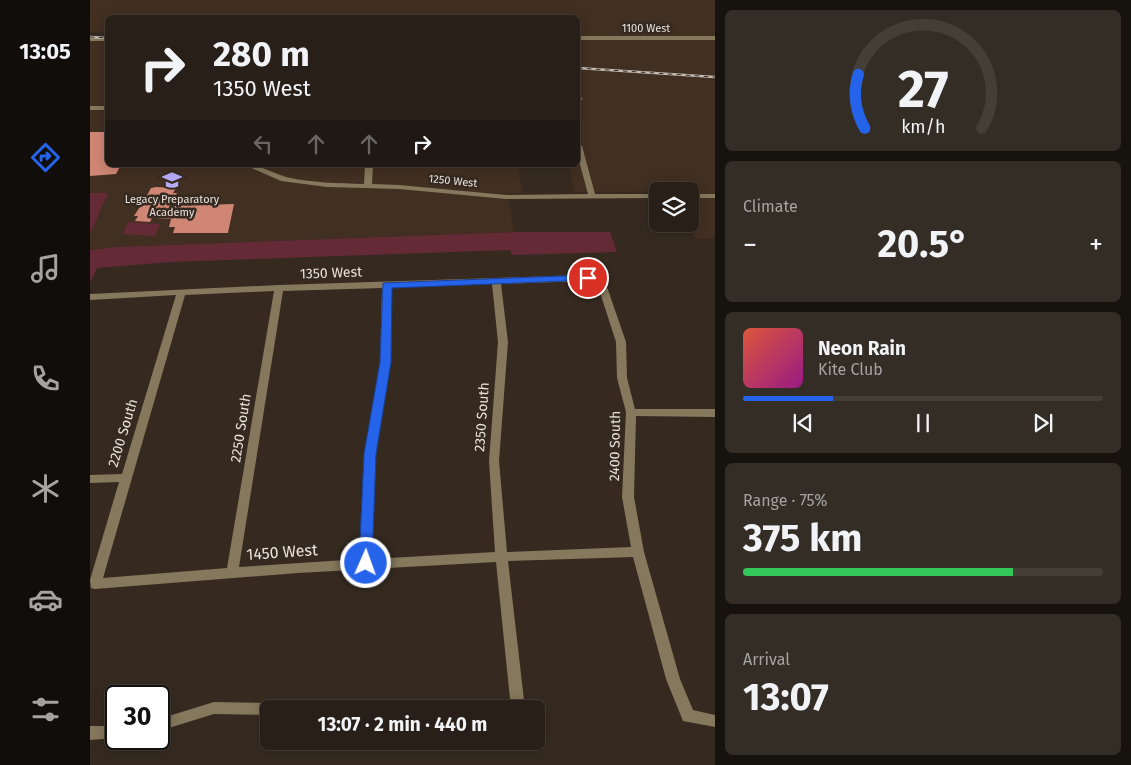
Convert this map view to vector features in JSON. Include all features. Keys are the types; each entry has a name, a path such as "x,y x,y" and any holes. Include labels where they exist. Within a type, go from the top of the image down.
{"street":[{"name":"1100 West","path":"580,38 715,38"},
{"path":"90,39 105,39"},
{"path":"90,108 105,108"},
{"path":"580,153 592,196"},
{"name":"1250 West","path":"254,167 270,175 303,183 506,197 649,196"},
{"path":"368,186 369,167"},
{"path":"699,196 715,196"},
{"name":"1350 West","path":"90,297 279,288 588,278 602,284"},
{"name":"2350 South","path":"496,281 503,342 494,461 501,555 517,700"},
{"name":"2400 South","path":"602,284 621,342 622,378 631,412 628,497 638,552"},
{"path":"366,563 370,454 385,362 387,285"},
{"name":"2250 South","path":"232,572 279,288"},
{"name":"2200 South","path":"95,584 181,292"},
{"path":"631,412 715,413"},
{"path":"90,479 125,478"},
{"path":"501,555 638,552 673,679 688,716 715,721"},
{"name":"1450 West","path":"95,584 232,572 501,555"},
{"path":"170,722 214,708 260,709"},
{"path":"90,733 105,732"}],"shaded area":[{"path":"90,0 715,0 715,238 696,239 692,232 699,232 699,182 649,182 649,191 575,192 569,167 580,167 580,15 105,15 105,33 90,32"},
{"path":"90,40 105,41 105,167 517,167 523,193 508,194 514,232 116,247 90,250"},
{"path":"90,193 108,193 90,234"},
{"path":"128,222 160,224 155,236 123,234"},
{"path":"514,232 610,232 617,252 512,255 510,250 170,262 97,268 90,283 90,250 116,247"}],"building":[{"path":"90,132 105,132 105,167 120,167 116,174 90,176"},
{"path":"151,188 176,188 173,193 177,193 170,206 234,204 228,233 173,233 175,227 169,227 171,219 152,218 150,222 135,221 138,216 134,216"}],"railway":[{"path":"90,37 105,38"},
{"path":"580,68 715,77"}],"place":[{"name":"Legacy Preparatory Academy","path":"172,180"}],"route":[{"path":"366,563 370,454 385,362 387,285 588,278"}]}
